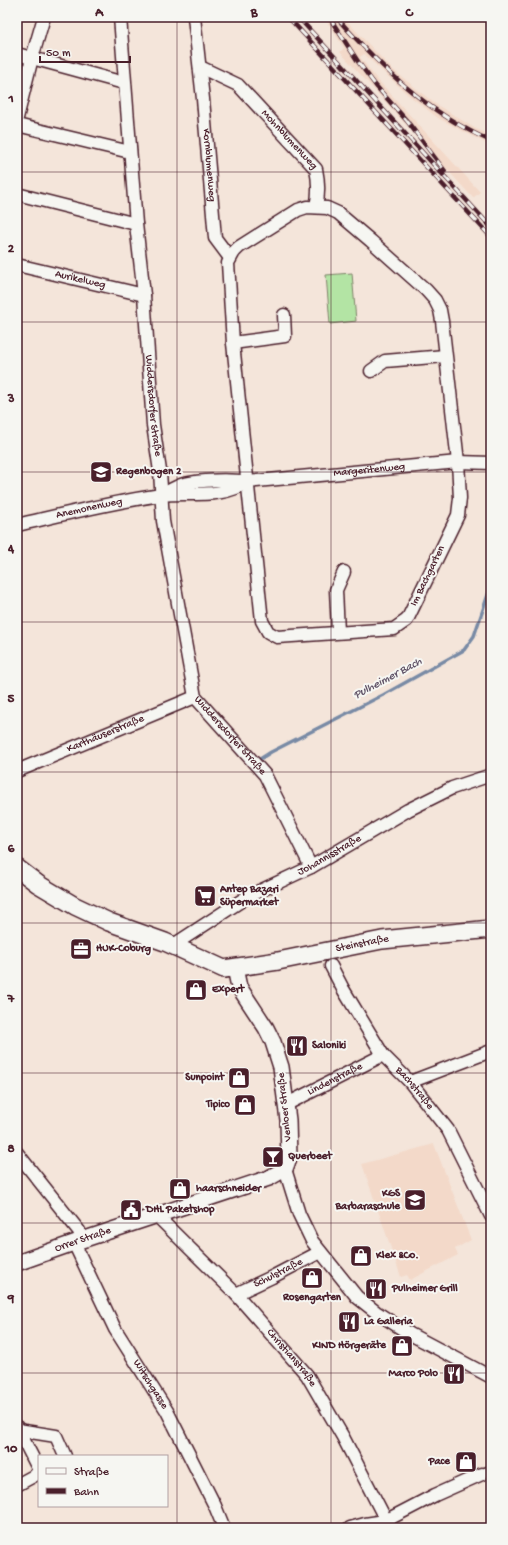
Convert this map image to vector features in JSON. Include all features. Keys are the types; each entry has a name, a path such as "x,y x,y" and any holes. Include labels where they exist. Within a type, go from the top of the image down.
{"main road":[{"path":"17,868 38,884 75,906 109,922 142,933 224,969 235,968"},
{"name":"Steinstraße","path":"235,968 382,940 491,929"}],"street":[{"path":"17,118 22,73 32,58 44,17"},
{"path":"194,17 200,67"},
{"name":"Widdersdorfer Straße","path":"122,19 124,83 136,224 144,295 153,425 160,471 163,521 194,696 265,775 311,867"},
{"path":"17,54 124,83"},
{"name":"Mohnblumenweg","path":"200,67 238,85 316,169 319,181 319,194 316,207"},
{"name":"Kornblumenweg","path":"200,67 215,238 230,258"},
{"path":"17,125 130,152"},
{"path":"17,194 136,224"},
{"path":"247,482 233,343 228,269 230,258 239,247 298,210 307,207 327,208 338,213 426,290 440,310 458,462"},
{"name":"Aurikelweg","path":"17,265 144,295"},
{"path":"233,343 285,336 284,315"},
{"path":"371,372 386,361 445,356"},
{"name":"Margeritenweg","path":"162,495 185,483 231,479 247,482 458,462 491,463"},
{"name":"Im Bachgarten","path":"247,482 262,621 268,632 277,637 394,629 407,620 458,515 460,498 458,462"},
{"name":"Anemonenweg","path":"17,525 93,508 162,495"},
{"path":"338,632 336,590 344,572"},
{"name":"Karthäuserstraße","path":"17,771 194,696"},
{"name":"Johannisstraße","path":"172,946 247,897 311,867 414,806 452,788 491,775"},
{"name":"Bachstraße","path":"331,966 383,1055 410,1082 448,1130 491,1216"},
{"name":"Venloer Straße","path":"235,968 239,987 266,1028 273,1042 281,1067 287,1104 290,1158 285,1169"},
{"path":"410,1082 491,1051"},
{"name":"Lindenstraße","path":"287,1104 383,1055"},
{"name":"Witschgasse","path":"17,1153 79,1231 78,1241 115,1329 167,1411 215,1506 224,1528"},
{"path":"285,1169 299,1214 312,1241 357,1297 376,1312 410,1334 491,1377"},
{"name":"Orrer Straße","path":"17,1263 78,1241 269,1178 285,1169"},
{"name":"Christianstraße","path":"156,1215 236,1294 307,1375 343,1437 388,1524"},
{"name":"Schulstraße","path":"236,1294 320,1252"},
{"path":"18,1428 56,1436 65,1455"},
{"path":"18,1428 38,1468"},
{"path":"350,1528 365,1524 388,1524 435,1495 487,1472"},
{"path":"17,1485 38,1474"}],"shaded area":[{"path":"324,17 343,17 391,68 434,103 476,129 491,135 491,146 438,118 407,94 364,54 360,57 376,78 480,192 473,198 340,52 344,48"},
{"name":"KGS Barbaraschule","path":"434,1144 471,1240 455,1249 458,1255 410,1280 407,1275 401,1277 362,1164"}],"green space":[{"path":"352,273 356,321 330,324 326,275"}],"waterway":[{"name":"Pulheimer Bach","path":"260,759 383,695 464,650 474,636 491,586"}],"railway":[{"path":"288,17 491,237"},
{"path":"298,17 491,227"},
{"path":"329,17 376,86 407,121 445,171"},
{"path":"336,17 371,54 407,88 446,117 491,141"}],"place":[{"name":"Regenbogen 2","path":"101,472"},
{"name":"Antep Bazari Süpermarket","path":"205,896"},
{"name":"HUK-Coburg","path":"81,949"},
{"name":"Expert","path":"196,990"},
{"name":"Saloniki","path":"297,1046"},
{"name":"Sunpoint","path":"239,1078"},
{"name":"Tipico","path":"245,1105"},
{"name":"Querbeet","path":"273,1157"},
{"name":"haarschneider","path":"180,1189"},
{"name":"KGS Barbaraschule","path":"415,1200"},
{"name":"DHL Paketshop","path":"131,1210"},
{"name":"Klex &Co.","path":"361,1256"},
{"name":"Rosengarten","path":"312,1278"},
{"name":"Pulheimer Grill","path":"376,1289"},
{"name":"La Galleria","path":"349,1322"},
{"name":"KIND Hörgeräte","path":"402,1346"},
{"name":"Marco Polo","path":"454,1374"},
{"name":"Pace","path":"466,1462"}]}
